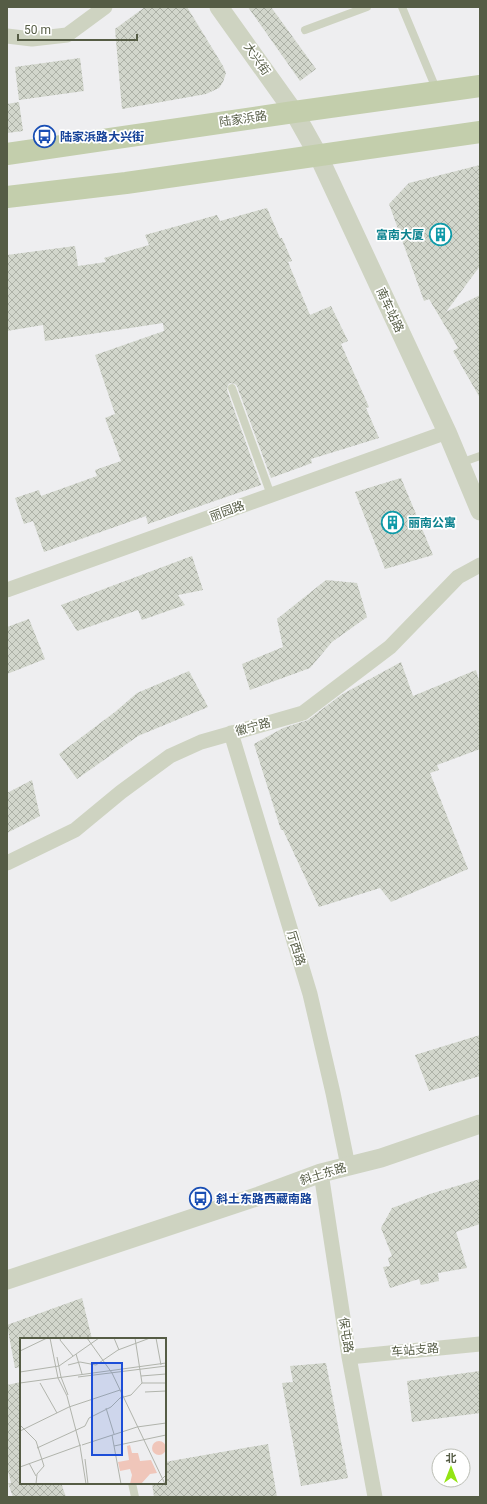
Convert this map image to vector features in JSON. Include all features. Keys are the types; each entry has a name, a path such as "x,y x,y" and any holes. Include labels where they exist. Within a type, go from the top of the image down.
{"main road":[{"name":"陆家浜路","path":"7,154 480,86"},
{"path":"7,197 126,183 480,132"}],"street":[{"path":"7,36 32,39 67,35 105,7"},
{"name":"大兴街","path":"220,7 294,112"},
{"name":"南车站路","path":"294,112 318,155 447,432 480,511"},
{"name":"丽园路","path":"7,590 447,432"},
{"name":"徽宁路","path":"7,863 75,830 121,792 170,756 201,742 302,713 390,647 458,576 480,565"},
{"name":"厅西路","path":"231,733 310,994 334,1093 348,1166"},
{"name":"斜土东路","path":"7,1280 321,1173 381,1158 480,1124"},
{"name":"保屯路","path":"321,1173 349,1357 375,1497"},
{"name":"车站支路","path":"349,1357 480,1344"}],"lane":[{"path":"305,30 367,7"},
{"path":"402,7 438,92"},
{"path":"232,388 271,495"},
{"path":"460,463 480,456"},
{"path":"132,1484 136,1497"}],"building":[{"path":"145,7 187,7 226,73 219,88 206,94 122,109 115,29"},
{"path":"248,7 271,7 316,69 300,81"},
{"path":"80,58 84,91 19,100 15,67"},
{"path":"19,102 23,131 7,133 7,104"},
{"name":"富南大厦","path":"480,165 480,266 446,312 480,295 480,398 453,351 458,348 429,299 424,301 389,204 409,183"},
{"path":"267,208 292,261 288,262 310,315 331,306 348,341 341,344 369,407 366,408 379,438 311,459 312,463 271,478 237,386 230,383 227,390 261,485 148,524 146,516 44,552 33,521 24,524 15,498 39,490 41,496 97,476 95,470 121,461 105,418 115,414 95,355 164,331 163,323 45,341 43,325 7,331 7,255 75,246 78,266 106,262 104,258 149,245 145,235 217,215 220,221"},
{"name":"丽南公寓","path":"401,478 433,555 385,569 355,492"},
{"path":"192,556 203,590 178,595 185,605 142,620 138,610 77,631 61,605"},
{"path":"326,580 357,583 367,617 332,642 310,668 250,690 242,664 283,647 277,619"},
{"path":"29,619 45,659 7,674 7,627"},
{"path":"401,662 413,696 476,670 480,684 480,749 437,765 439,770 430,773 468,869 391,902 380,888 319,907 283,830 281,830 254,744 283,728 308,720 341,695"},
{"path":"189,671 208,707 138,736 77,779 59,754 115,712 137,693"},
{"path":"32,780 40,816 7,833 7,793"},
{"path":"480,1035 480,1076 429,1091 415,1055"},
{"path":"480,1179 480,1224 456,1232 467,1268 438,1273 439,1281 421,1285 419,1279 390,1288 383,1267 390,1266 388,1258 392,1256 381,1228 392,1208 430,1194"},
{"path":"82,1298 92,1338 20,1338 20,1367 15,1368 7,1325"},
{"path":"326,1363 348,1478 301,1486 282,1383 293,1382 290,1366"},
{"path":"480,1371 480,1413 412,1422 407,1381"},
{"path":"20,1382 20,1484 61,1484 66,1497 13,1497 8,1483 11,1483 7,1467 7,1385"},
{"path":"268,1444 277,1497 154,1497 152,1484 166,1484 166,1462"}],"place":[{"name":"陆家浜路大兴街","path":"44,137"},
{"name":"富南大厦","path":"440,235"},
{"name":"丽南公寓","path":"393,523"},
{"name":"斜土东路西藏南路","path":"201,1199"}]}
